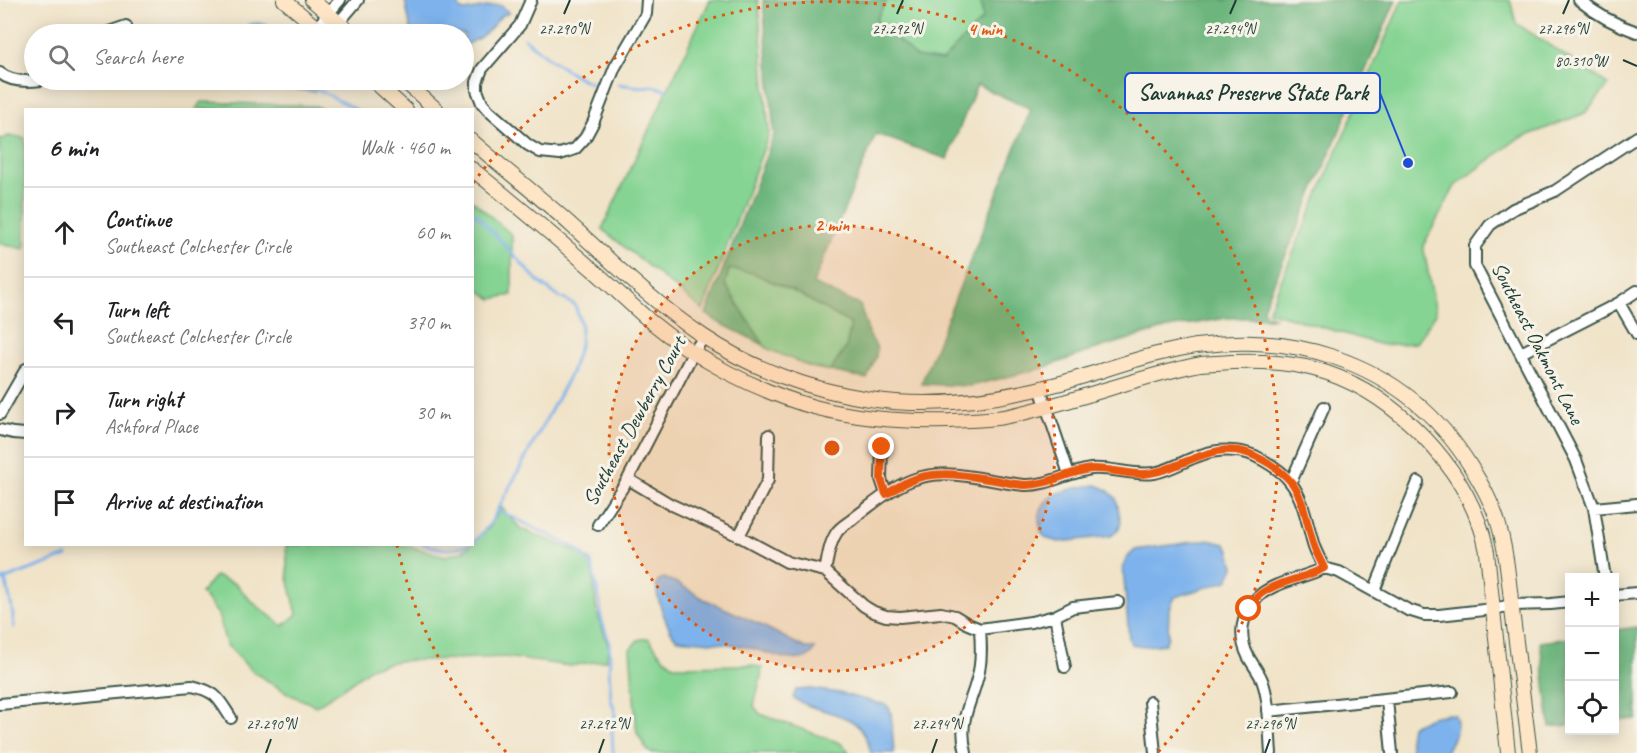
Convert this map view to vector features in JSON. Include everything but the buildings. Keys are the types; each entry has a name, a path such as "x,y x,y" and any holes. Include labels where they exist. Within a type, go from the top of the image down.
{"main road":[{"path":"284,0 313,24"},
{"path":"312,0 339,24"},
{"path":"384,90 404,108"},
{"path":"414,90 435,108"},
{"path":"474,143 617,268 704,337 758,366 790,380 821,389 868,399 899,402 970,402 1041,388 1160,353 1218,343 1256,342 1317,351 1347,361 1380,378 1426,412 1446,433 1461,451 1481,483 1496,516 1508,568 1530,753"},
{"path":"474,171 595,271 651,322 693,353 745,381 779,396 813,406 861,417 893,421 1002,417 1203,364 1252,361 1282,363 1314,369 1341,379 1392,408 1432,446 1463,490 1479,523 1487,552 1508,753"}],"street":[{"path":"333,19 340,0"},
{"path":"329,24 358,0"},
{"path":"531,0 520,25 482,69 477,82 477,90 482,103 488,110 528,145 540,152 560,154 575,149 585,138 615,67 646,14 647,0"},
{"path":"1579,0 1592,11 1637,33"},
{"path":"0,73 5,77 24,82"},
{"name":"Southeast Oakmont Lane","path":"1604,573 1594,508 1576,460 1475,266 1475,246 1490,225 1513,209 1555,191 1637,137"},
{"path":"1521,353 1619,303 1637,291"},
{"path":"1619,303 1637,334"},
{"name":"Southeast Dewberry Court","path":"598,525 628,479 693,353 704,337"},
{"path":"0,414 24,372"},
{"path":"1041,388 1069,474"},
{"path":"1291,482 1324,407"},
{"path":"0,430 24,434"},
{"path":"739,536 768,480 769,435"},
{"path":"882,447 881,479 886,494"},
{"path":"825,570 830,546 838,531 886,494 910,480 926,476 956,474 1026,485 1092,469 1138,474 1155,473 1203,454 1221,451 1236,451 1253,455 1272,466 1291,482 1302,505 1314,546 1324,568"},
{"path":"628,479 670,504 739,536 787,562 825,570 864,606 886,616 941,613 955,616 980,629 1031,622 1054,616 1073,607 1118,602"},
{"path":"1374,591 1418,482"},
{"path":"1594,508 1637,504"},
{"path":"1271,753 1268,711 1262,680 1245,650 1241,628 1249,609 1258,597 1274,587 1324,568 1339,572 1408,610 1424,615 1493,609 1512,605 1565,602"},
{"path":"1619,595 1637,593"},
{"path":"1054,616 1065,668"},
{"path":"966,753 962,728 982,658 980,629"},
{"path":"0,704 192,686 207,690 218,698 231,718"},
{"path":"1268,711 1452,692"},
{"path":"1387,699 1392,753"},
{"path":"1150,702 1155,753"}],"green space":[{"path":"710,0 758,0 769,134 703,310 602,229"},
{"path":"763,0 887,0 876,20 916,57 942,61 983,19 981,0 1396,0 1263,308 1265,314 1276,318 1227,318 1168,328 1102,347 1043,368 971,386 921,384 1031,109 977,85 947,159 876,134 813,284 860,305 869,334 877,348 876,357 867,379 830,371 846,348 851,324 797,293 753,273 729,269 725,284 764,345 706,314 774,135"},
{"path":"887,0 981,0 983,19 942,61 916,57 876,20"},
{"path":"1402,0 1510,0 1516,23 1609,85 1585,113 1516,140 1455,186 1423,246 1436,313 1416,343 1382,345 1268,311"},
{"path":"202,102 321,108 197,108"},
{"path":"8,136 24,138 24,249 0,244 0,138"},
{"path":"474,202 512,235 512,295 492,299 474,287"},
{"path":"729,269 753,273 797,293 851,324 846,348 830,371 810,367 766,348 725,284"},
{"path":"501,507 521,529 581,553 591,561 597,612 609,648 606,660 570,666 505,657 398,661 372,667 316,706 291,695 253,672 226,644 218,614 201,593 215,576 236,584 251,601 283,626 297,614 288,578 286,546 408,546 445,556 474,546 474,542 490,527"},
{"path":"1637,627 1637,719 1619,721 1619,629"},
{"path":"648,638 662,656 675,666 751,665 762,668 754,706 760,714 840,743 849,753 651,753 637,733 630,649 638,640"},
{"path":"1565,639 1565,725 1550,727 1540,642"}],"water":[{"path":"405,0 459,0 461,10 497,5 502,6 509,13 501,16 488,31 474,41 474,24 410,24"},
{"path":"1096,485 1106,489 1116,498 1121,523 1118,530 1111,536 1059,542 1048,539 1042,534 1039,519 1041,509 1052,496 1069,489"},
{"path":"1207,540 1225,544 1230,551 1234,567 1227,581 1175,597 1169,611 1168,637 1165,644 1145,646 1131,644 1123,566 1126,559 1135,550"},
{"path":"664,578 805,648 815,649 808,657 795,659 732,644 677,639 666,622 658,596 657,583"},
{"path":"811,689 839,693 886,705 891,713 894,753 871,753 868,741 852,721 806,705 793,698 796,690"},
{"path":"1455,715 1457,724 1445,753 1411,753 1409,738 1411,726 1431,717"}],"waterway":[{"path":"524,38 561,66 602,88"},
{"path":"618,84 652,86 667,90"},
{"path":"319,90 353,108"},
{"path":"474,212 538,281 556,295 575,305 581,324 580,344 571,373 490,524 474,541"},
{"path":"498,510 577,549 592,565 601,618 609,641 611,700 615,715 612,731 613,753"},
{"path":"430,546 446,549 462,546"},
{"path":"0,581 67,556"},
{"path":"5,579 14,627"}],"place":[{"name":"Savannas Preserve State Park","path":"1408,163"}],"route":[{"path":"882,447 881,479 886,494 910,480 935,475 956,474 1026,485 1092,469 1138,474 1155,473 1203,454 1221,451 1236,451 1253,455 1272,466 1291,482 1302,505 1314,546 1324,568 1274,587 1258,597 1249,609"}]}
